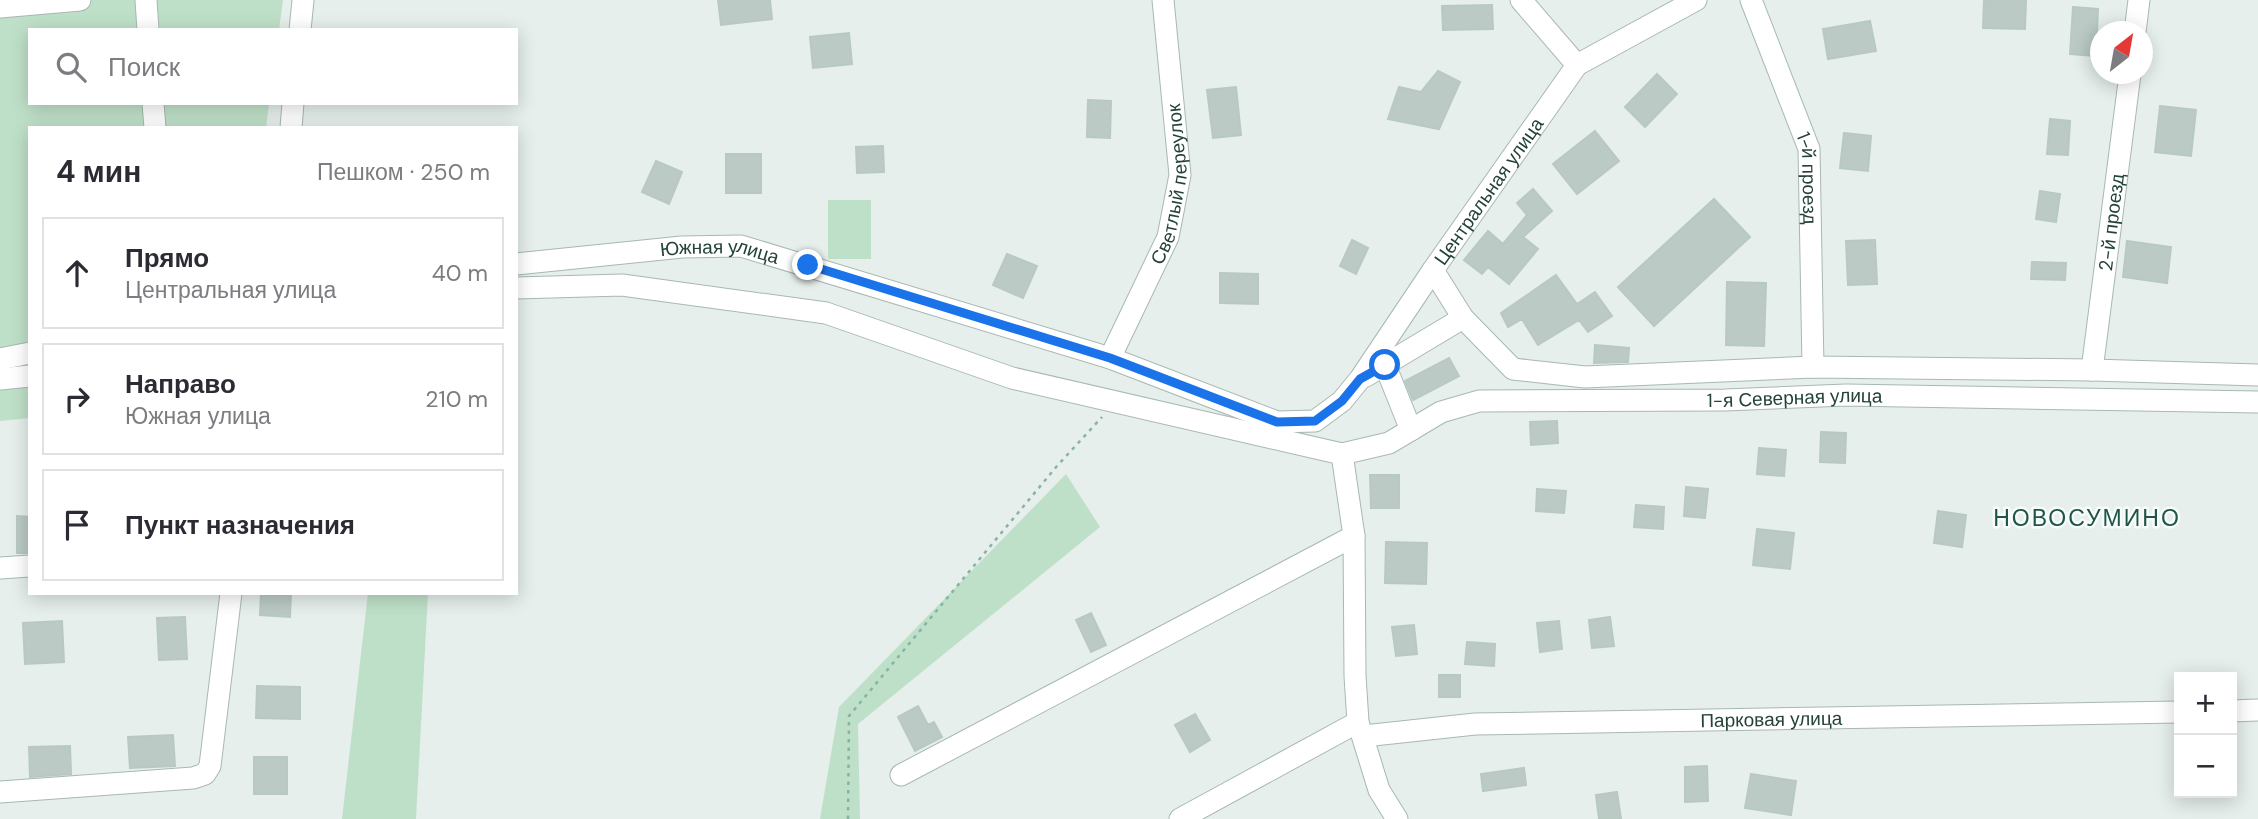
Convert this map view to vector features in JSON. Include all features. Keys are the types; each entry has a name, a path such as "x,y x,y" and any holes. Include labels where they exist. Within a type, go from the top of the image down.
{"street":[{"path":"0,7 80,0"},
{"path":"146,0 148,28"},
{"path":"300,28 303,0"},
{"name":"Светлый переулок","path":"1110,358 1168,237 1180,175 1163,0"},
{"path":"1521,0 1577,65"},
{"name":"Центральная улица","path":"1315,421 1342,401 1360,379 1577,65 1696,0"},
{"name":"1-й проезд","path":"1751,0 1809,149 1813,367"},
{"path":"2136,21 2139,0"},
{"name":"2-й проезд","path":"2092,370 2129,84"},
{"path":"153,105 155,126"},
{"path":"291,126 293,105"},
{"name":"Южная улица","path":"518,264 682,247 741,246 1110,358 1277,422 1315,421"},
{"path":"1433,270 1463,318 1513,369 1584,377 1813,367 2258,375"},
{"path":"518,288 622,285 826,313 1012,378 1342,454 1354,536 1355,676 1361,729 1379,790 1397,819"},
{"path":"1360,379 1463,318"},
{"path":"0,359 28,353"},
{"path":"1385,365 1411,430"},
{"path":"0,379 28,376"},
{"name":"1-я Северная улица","path":"1342,454 1389,443 1441,412 1479,401 1725,400 1846,395 2258,402"},
{"path":"901,775 1354,536"},
{"path":"0,568 28,566"},
{"path":"0,792 193,778 205,774 210,766 231,595"},
{"path":"2237,711 2258,710"},
{"name":"Парковая улица","path":"1361,729 1475,724 2174,712"},
{"path":"1180,819 1361,729"}],"path":[{"path":"848,819 849,716 1057,466 1116,402"}],"green space":[{"path":"0,0 283,0 279,28 28,28 28,105 269,105 266,126 28,126 28,366 0,369"},
{"path":"828,200 871,200 871,259 828,259"},
{"path":"28,385 28,418 0,421 0,389"},
{"path":"1066,474 1100,527 858,724 860,819 820,819 839,707"},
{"path":"368,595 428,595 416,819 342,819"}],"building":[{"path":"718,0 770,0 772,19 721,25"},
{"path":"1984,0 2026,0 2025,29 1983,28"},
{"path":"1492,5 1493,29 1443,30 1442,6"},
{"path":"2073,7 2098,9 2097,21 2090,21 2090,56 2070,54"},
{"path":"1870,21 1876,51 1828,59 1823,29"},
{"path":"849,33 852,64 813,68 810,37"},
{"path":"1438,71 1460,82 1439,129 1388,119 1399,87 1421,92"},
{"path":"1657,74 1677,94 1645,127 1625,107"},
{"path":"1236,87 1241,135 1213,138 1207,90"},
{"path":"1088,100 1111,101 1110,138 1087,137"},
{"path":"2160,106 2196,110 2191,156 2155,152"},
{"path":"2050,119 2070,121 2068,155 2047,154"},
{"path":"1595,131 1619,161 1577,194 1553,164"},
{"path":"1844,133 1871,136 1868,171 1840,168"},
{"path":"883,146 884,172 857,173 856,147"},
{"path":"726,154 761,154 761,193 726,193"},
{"path":"656,161 682,172 669,204 642,192"},
{"path":"1533,189 1552,211 1523,237 1538,249 1509,284 1488,267 1482,274 1464,260 1488,231 1503,244 1527,215 1517,203"},
{"path":"2040,191 2060,194 2056,222 2036,219"},
{"path":"1714,199 1750,237 1654,326 1618,287"},
{"path":"1352,240 1368,248 1356,274 1340,266"},
{"path":"1875,240 1877,284 1848,285 1846,241"},
{"path":"2127,241 2171,247 2167,283 2123,277"},
{"path":"1007,254 1037,266 1023,298 993,285"},
{"path":"2032,262 2066,263 2065,280 2031,279"},
{"path":"1220,273 1258,274 1258,304 1220,303"},
{"path":"1556,275 1577,304 1595,292 1612,316 1588,332 1579,320 1538,345 1522,319 1508,327 1501,313"},
{"path":"1727,282 1766,283 1764,346 1726,345"},
{"path":"1595,345 1629,348 1628,362 1594,363"},
{"path":"1449,358 1459,376 1413,400 1405,381"},
{"path":"1557,421 1558,443 1531,445 1530,422"},
{"path":"1821,432 1846,433 1845,463 1820,462"},
{"path":"1759,448 1786,450 1784,476 1757,474"},
{"path":"1370,475 1399,475 1399,508 1371,508"},
{"path":"1686,487 1708,489 1705,518 1684,516"},
{"path":"1537,489 1566,491 1564,513 1536,511"},
{"path":"1636,505 1664,507 1663,529 1634,527"},
{"path":"1938,511 1966,515 1962,547 1934,543"},
{"path":"17,516 28,517 28,553 17,553"},
{"path":"1757,529 1794,533 1790,569 1753,565"},
{"path":"1386,542 1427,543 1426,584 1385,583"},
{"path":"261,595 291,595 290,617 260,615"},
{"path":"1091,613 1106,645 1091,652 1076,620"},
{"path":"185,617 187,659 159,660 157,618"},
{"path":"1610,617 1614,646 1592,648 1589,620"},
{"path":"62,621 64,662 25,664 23,623"},
{"path":"1559,621 1562,649 1540,652 1537,623"},
{"path":"1414,625 1417,654 1396,656 1392,627"},
{"path":"1467,642 1495,644 1494,666 1465,664"},
{"path":"1439,675 1460,675 1460,697 1439,697"},
{"path":"257,686 300,687 300,719 256,718"},
{"path":"918,706 928,725 934,722 942,737 915,751 898,717"},
{"path":"1195,714 1210,740 1190,752 1175,725"},
{"path":"173,735 175,766 130,768 128,737"},
{"path":"70,746 71,774 30,777 29,747"},
{"path":"254,757 287,757 287,794 254,794"},
{"path":"1707,766 1708,801 1685,802 1685,767"},
{"path":"1524,768 1526,785 1483,791 1481,774"},
{"path":"1751,774 1796,781 1791,815 1745,808"},
{"path":"1617,792 1621,819 1599,819 1596,795"}],"district":[{"name":"НОВОСУМИНО","path":"2087,518"}],"route":[{"path":"808,265 1110,358 1277,422 1315,421 1342,401 1360,379 1385,365"}]}
